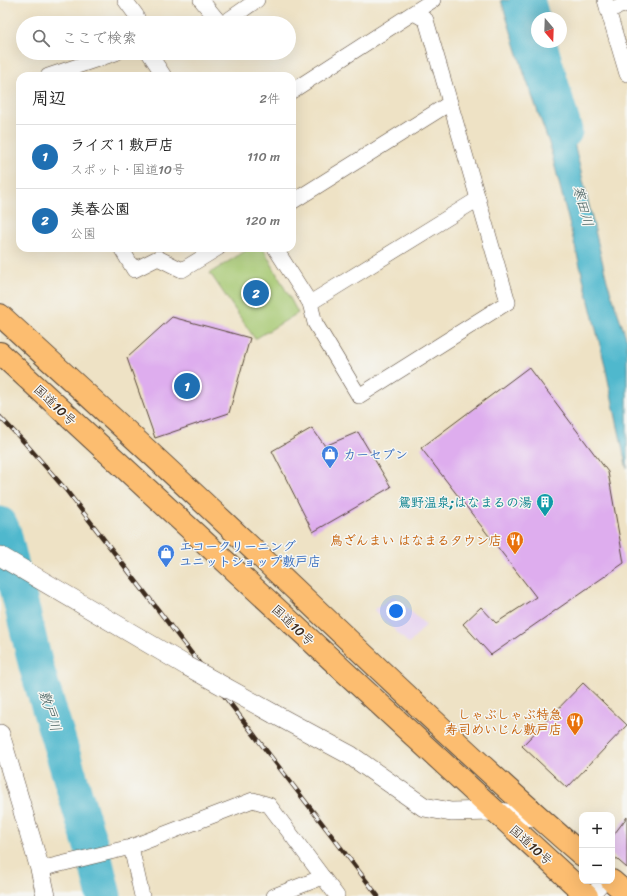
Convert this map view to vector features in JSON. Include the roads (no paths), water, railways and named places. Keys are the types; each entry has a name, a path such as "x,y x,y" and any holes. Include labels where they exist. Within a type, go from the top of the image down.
{"highway":[{"name":"国道10号","path":"0,314 540,818 579,852"},
{"name":"国道10号","path":"0,353 586,896"},
{"path":"615,884 627,894"}],"street":[{"path":"125,0 136,16"},
{"path":"201,0 214,16"},
{"path":"234,16 257,0"},
{"path":"296,88 433,0"},
{"path":"627,4 606,5 627,74"},
{"path":"278,252 310,303 315,323 359,396 508,302 426,20 414,13"},
{"path":"60,72 95,60"},
{"path":"154,60 162,72"},
{"path":"296,199 450,103"},
{"path":"310,303 478,199"},
{"path":"123,252 134,270 158,258 182,270 211,252"},
{"path":"0,556 187,666 350,755 424,807 451,812 493,811 540,818"},
{"path":"0,734 48,867 46,896"},
{"path":"48,867 130,847 253,800 269,805 337,896"},
{"path":"130,847 142,896"},
{"path":"274,896 323,877"},
{"path":"591,896 601,884"}],"water":[{"path":"501,0 513,0 523,37 562,103 571,130 607,281 627,340 627,469 604,361 549,143 525,76"}],"waterway":[{"name":"寒田川","path":"527,0 531,14"},
{"name":"寒田川","path":"541,48 565,131"},
{"name":"敷戸川","path":"0,524 4,533 36,666 95,859 104,896"}],"railway":[{"path":"0,417 66,490 378,896"}],"place":[{"name":"美春公園","path":"256,293"},
{"name":"ライズ１敷戸店","path":"187,386"},
{"name":"カーセブン","path":"330,469"},
{"name":"鴛野温泉;はなまるの湯","path":"545,517"},
{"name":"鳥ざんまい はなまるタウン店","path":"515,555"},
{"name":"エコークリーニング ユニットショップ敷戸店","path":"166,568"},
{"name":"しゃぶしゃぶ特急 寿司めいじん敷戸店","path":"575,736"}]}
